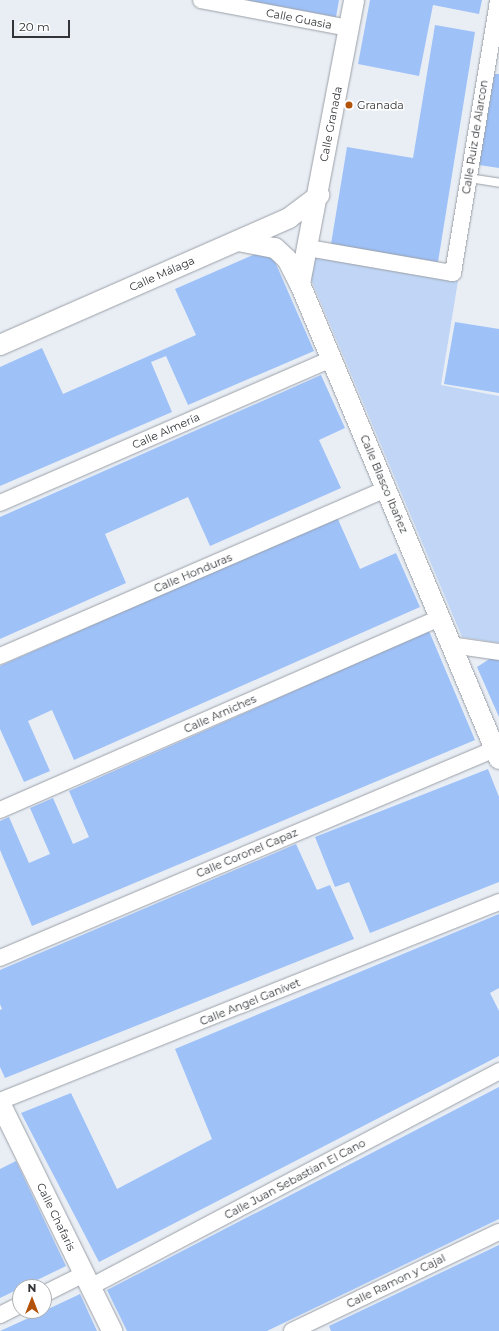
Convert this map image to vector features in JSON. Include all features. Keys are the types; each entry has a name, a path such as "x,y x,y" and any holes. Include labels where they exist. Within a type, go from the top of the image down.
{"street":[{"name":"Calle Guasia","path":"202,0 349,28"},
{"name":"Calle Granada","path":"300,284 319,196 354,0"},
{"name":"Calle Ruiz de Alarcon","path":"308,248 453,273 469,178 494,55 498,0"},
{"name":"Calle Málaga","path":"0,345 289,218 319,196"},
{"name":"Calle Blasco Ibañez","path":"238,241 275,248 287,259 300,284 497,754"},
{"name":"Calle Almería","path":"0,503 331,359"},
{"name":"Calle Honduras","path":"0,656 386,489"},
{"name":"Calle Arniches","path":"0,810 440,618"},
{"path":"451,645 499,652"},
{"name":"Calle Coronel Capaz","path":"0,958 497,754"},
{"name":"Calle Angel Ganivet","path":"0,1102 499,902"},
{"name":"Calle Juan Sebastian El Cano","path":"52,1292 87,1281 499,1071"},
{"name":"Calle Chafaris","path":"0,1102 112,1331"},
{"name":"Calle Ramon y Cajal","path":"292,1331 499,1232"},
{"path":"0,1315 12,1309"}],"lane":[{"path":"469,178 499,183"}],"shaded area":[{"path":"313,255 458,281 441,385 499,396 499,643 462,637 310,277"}],"building":[{"path":"246,0 339,0 336,17"},
{"path":"370,0 482,0 479,14 433,5 419,76 358,64"},
{"path":"435,25 475,32 438,262 331,244 347,147 413,158"},
{"path":"494,74 499,74 499,168 479,165"},
{"path":"269,248 314,351 188,405 166,356 151,362 172,412 0,486 0,367 42,348 63,394 196,335 175,289"},
{"path":"455,322 499,329 499,393 444,384"},
{"path":"321,375 345,428 319,440 341,488 210,546 188,497 105,534 126,583 0,639 0,517"},
{"path":"337,517 360,569 396,553 420,607 74,760 52,710 28,721 50,771 24,782 0,729 0,666"},
{"path":"429,631 475,740 32,926 0,850 0,821 9,817 29,863 50,854 30,808 53,798 73,844 89,837 69,791"},
{"path":"491,658 499,660 499,717 477,667"},
{"path":"488,769 499,797 499,882 370,933 349,882 335,887 315,837"},
{"path":"296,844 317,890 330,885 354,939 5,1078 0,1067 0,1010 2,1009 0,1004 0,970"},
{"path":"499,914 499,988 490,993 499,1011 499,1056 99,1262 21,1113 71,1093 117,1189 212,1139 175,1049"},
{"path":"499,1087 499,1219 267,1331 127,1331 107,1290"},
{"path":"16,1161 66,1266 39,1279 12,1279 12,1292 0,1298 0,1169"},
{"path":"499,1245 499,1331 331,1331 329,1326"},
{"path":"80,1294 97,1331 0,1331 26,1319 52,1319 52,1307"}],"place":[{"name":"Granada","path":"349,105"}]}
